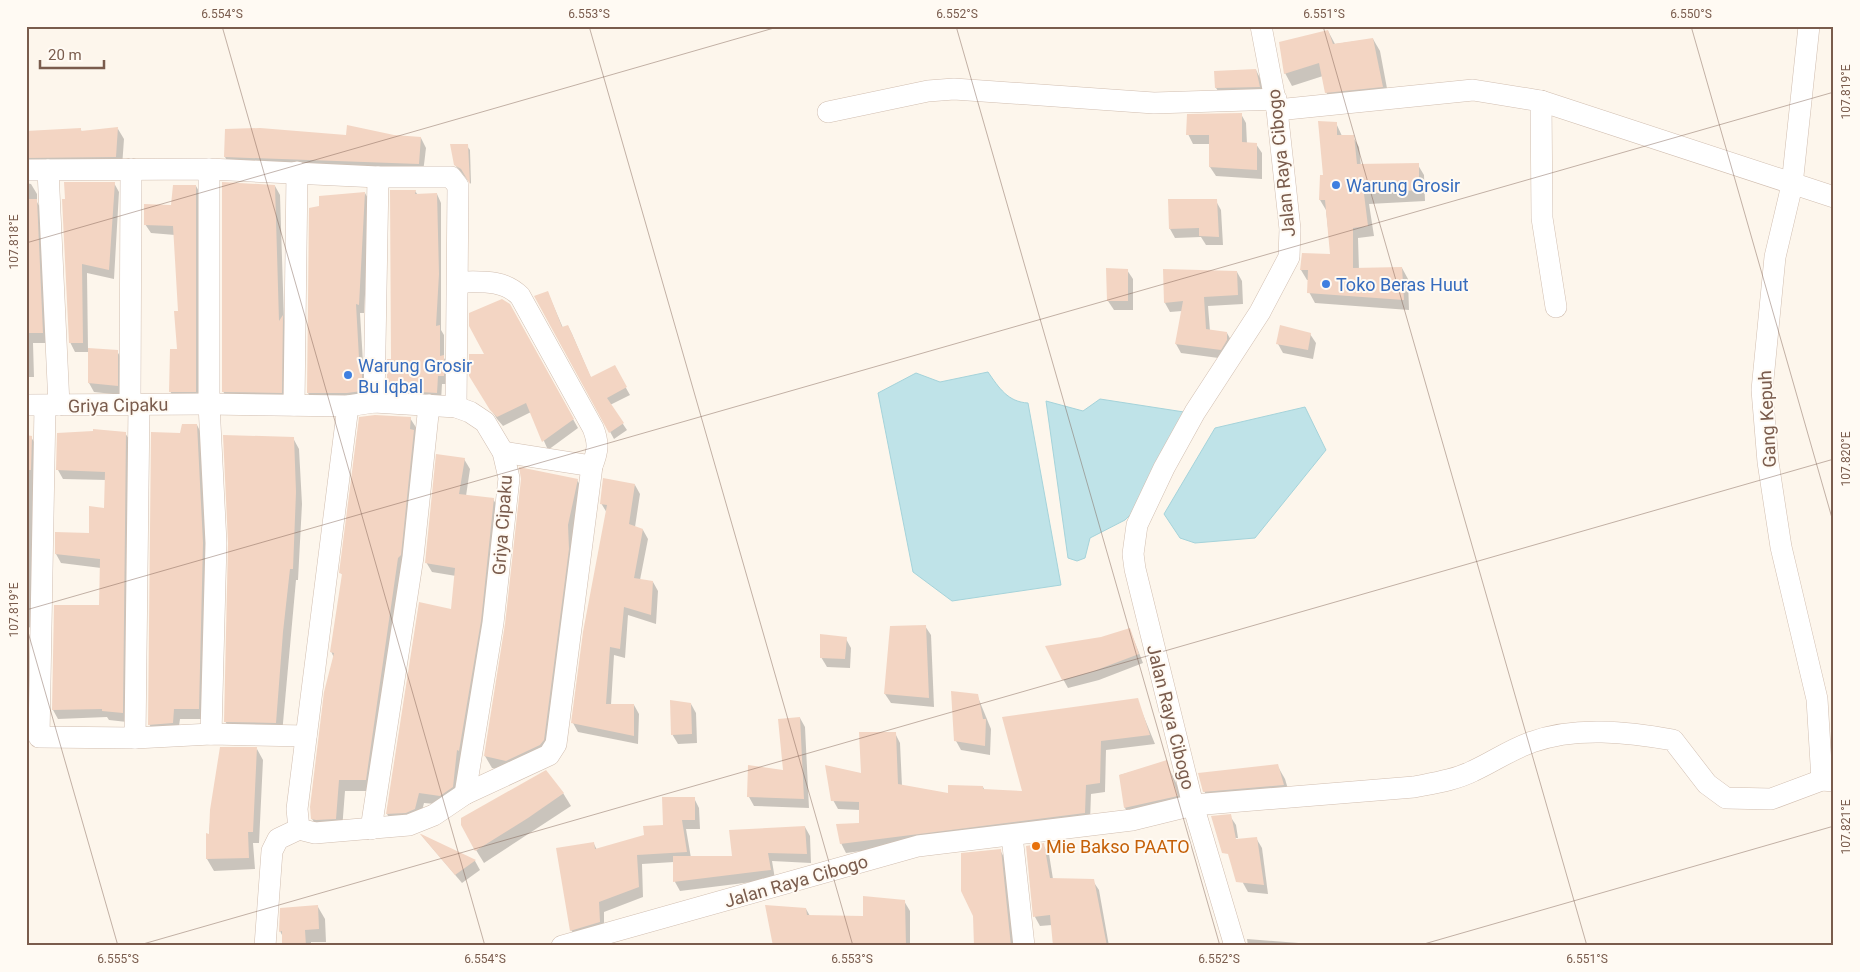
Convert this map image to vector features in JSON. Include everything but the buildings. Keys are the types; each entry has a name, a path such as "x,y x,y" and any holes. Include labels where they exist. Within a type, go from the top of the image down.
{"street":[{"name":"Jalan Raya Cibogo","path":"562,946 918,846 1132,820 1193,805 1135,569 1134,538 1164,468 1186,428 1260,312 1289,258 1290,229 1277,105 1262,26"},
{"name":"Gang Kepuh","path":"1809,26 1792,185 1775,257 1762,390 1768,462 1781,547 1817,699 1828,781"},
{"path":"828,112 928,91 954,89 1154,104 1277,105 1472,90 1541,101 1792,185 1834,197"},
{"path":"1541,101 1542,218 1556,307"},
{"path":"131,169 135,738"},
{"path":"209,169 209,404 216,543 211,734"},
{"path":"26,170 209,169 378,177 452,177 458,183 456,407"},
{"path":"48,170 33,737 135,738 211,734 306,736"},
{"path":"294,405 296,172"},
{"path":"374,402 378,177"},
{"path":"265,946 272,852 278,839 299,829 315,833 409,826 434,815 465,794 549,755 556,744 592,466 598,449 594,428 520,296 513,289 500,283 458,282"},
{"name":"Griya Cipaku","path":"43,406 209,404 348,406 374,402 456,407 470,412 484,422 503,452 509,478 493,623 465,794"},
{"path":"371,829 413,556 429,405"},
{"path":"299,829 297,809 348,406"},
{"path":"503,452 592,466"},
{"path":"1235,946 1193,805 1441,782 1472,771 1530,742 1547,737 1580,733 1633,733 1673,740 1707,784 1726,798 1771,799 1828,781"},
{"path":"1012,836 1024,946"}],"water":[{"path":"988,372 1000,389 1009,397 1028,403 1061,585 952,601 913,572 878,393 916,373 940,382"},
{"path":"1100,399 1184,412 1131,514 1125,520 1090,538 1085,558 1077,561 1068,558 1046,401 1083,411"},
{"path":"1305,407 1326,450 1255,538 1195,543 1180,538 1164,514 1215,428"}],"place":[{"name":"Warung Grosir","path":"1336,185"},
{"name":"Toko Beras Huut","path":"1326,284"},
{"name":"Warung Grosir Bu Iqbal","path":"348,375"},
{"name":"Mie Bakso PAATO","path":"1036,846"}]}
